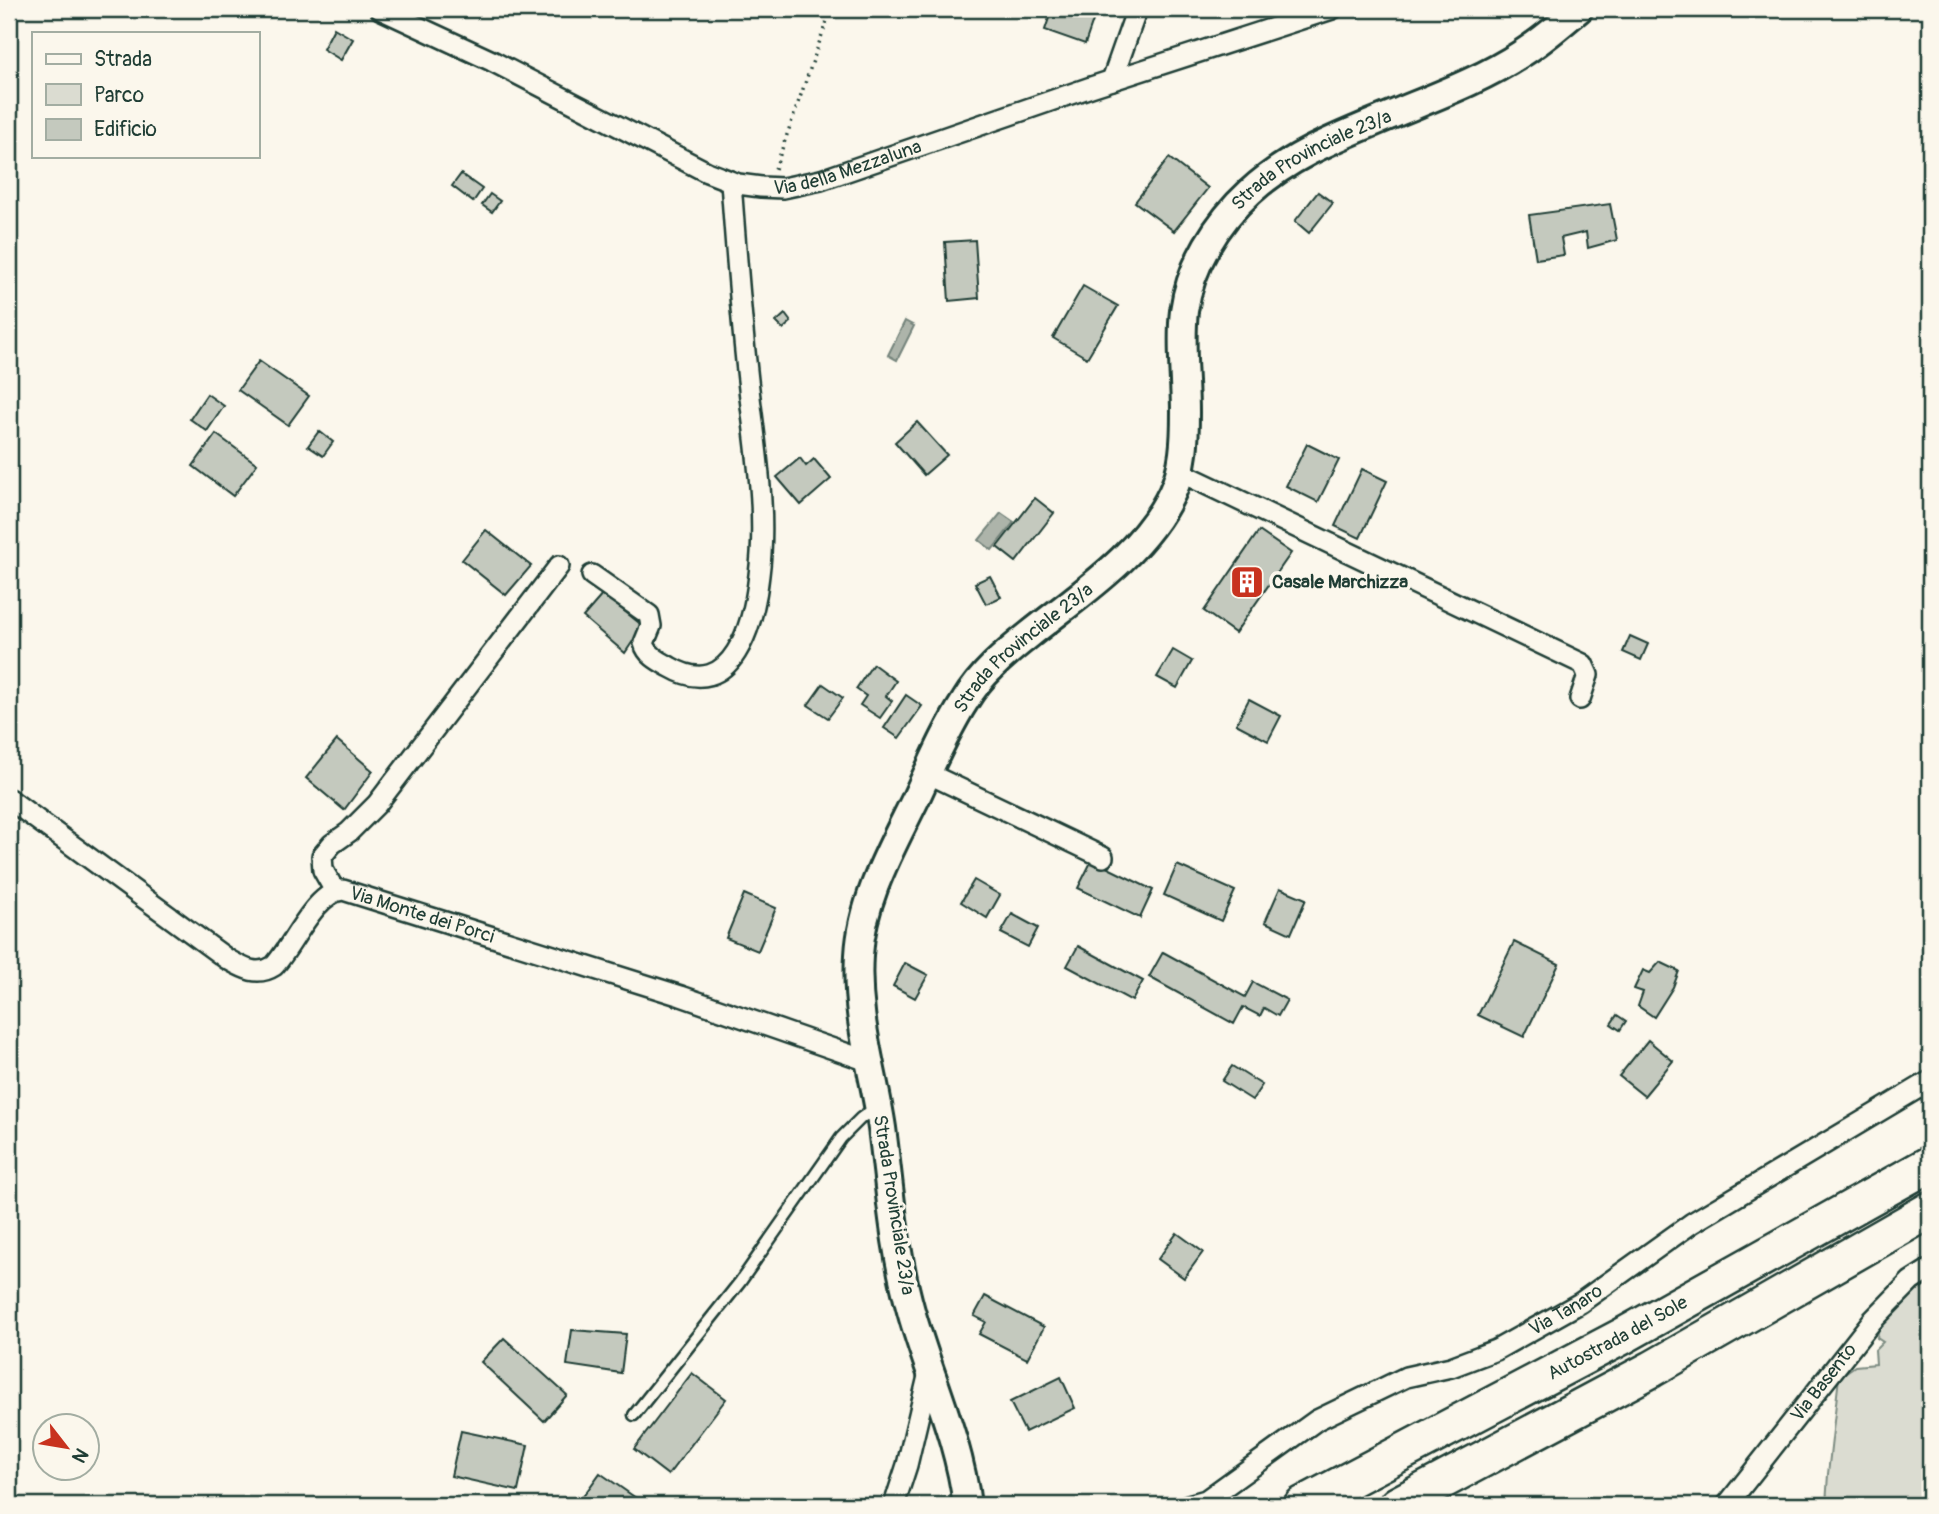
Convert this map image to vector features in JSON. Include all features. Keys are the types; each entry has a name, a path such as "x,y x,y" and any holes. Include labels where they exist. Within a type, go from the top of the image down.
{"highway":[{"name":"Autostrada del Sole","path":"1301,1505 1623,1336 1930,1164"},
{"path":"1397,1505 1652,1368 1930,1210"}],"street":[{"name":"Via della Mezzaluna","path":"380,9 492,61 731,182 769,188 804,184 855,170 1112,80 1332,9"},
{"path":"1112,80 1137,9"},
{"name":"Strada Provinciale 23/a","path":"967,1505 958,1455 902,1276 878,1106 862,1027 859,954 863,924 882,866 956,716 976,684 1004,655 1110,569 1135,546 1161,514 1180,472 1185,435 1183,335 1187,295 1202,256 1218,229 1240,202 1266,178 1307,151 1510,61 1579,9"},
{"path":"592,575 649,615 651,626 644,643 647,652 687,675 707,677 720,670 733,658 746,632 760,575 762,514 742,329 731,182"},
{"path":"1180,472 1583,664 1588,675 1580,699"},
{"path":"335,891 321,865 324,852 365,818 377,804 559,566"},
{"path":"928,773 1103,857"},
{"name":"Via Monte dei Porci","path":"9,799 227,959 253,971 263,972 274,966 322,900 335,891 359,894 681,996 867,1060"},
{"name":"Via Tanaro","path":"1188,1505 1206,1500 1317,1420 1406,1377 1451,1367 1496,1350 1580,1303 1692,1223 1930,1081"},
{"name":"Via Basento","path":"1727,1505 1872,1321 1911,1281 1930,1269"},
{"path":"894,1505 907,1465 930,1368"}],"lane":[{"path":"634,1415 740,1282 835,1146 852,1125 878,1106"}],"path":[{"path":"769,188 831,9"}],"green space":[{"path":"1930,1278 1930,1505 1826,1505 1839,1377 1855,1366 1876,1364 1875,1350 1883,1342 1877,1338 1879,1327"}],"shaded area":[{"path":"905,321 914,326 897,360 888,355"},
{"path":"1001,513 1014,522 992,550 979,540"}],"building":[{"path":"1052,9 1097,9 1085,44 1045,30"},
{"path":"334,28 353,39 341,60 323,49"},
{"path":"1169,158 1208,188 1174,231 1135,202"},
{"path":"461,174 482,189 473,202 452,186"},
{"path":"1318,192 1333,203 1309,233 1295,221"},
{"path":"490,194 500,201 492,212 482,205"},
{"path":"1610,204 1617,240 1588,248 1586,232 1561,238 1564,255 1536,259 1529,215"},
{"path":"975,240 979,298 949,301 945,242"},
{"path":"1083,286 1118,306 1087,358 1053,338"},
{"path":"785,314 791,322 783,329 776,322"},
{"path":"259,361 309,396 288,425 238,390"},
{"path":"207,394 224,406 207,431 190,419"},
{"path":"917,422 947,455 924,475 895,442"},
{"path":"319,431 333,442 323,456 308,446"},
{"path":"216,434 257,464 233,496 193,466"},
{"path":"1307,444 1339,460 1318,502 1286,486"},
{"path":"800,458 806,466 814,459 831,479 801,505 777,477"},
{"path":"1362,469 1387,481 1360,538 1335,526"},
{"path":"1035,498 1054,513 1016,562 997,547"},
{"path":"486,530 531,566 506,595 462,560"},
{"name":"Casale Marchizza","path":"1259,531 1291,553 1235,633 1204,611"},
{"path":"990,576 1001,597 986,604 975,583"},
{"path":"603,594 643,626 625,653 583,617"},
{"path":"1630,636 1648,644 1641,660 1623,652"},
{"path":"1173,650 1192,661 1177,688 1157,677"},
{"path":"873,664 896,681 886,696 892,701 880,718 860,705 866,696 856,689"},
{"path":"823,684 843,698 828,718 808,705"},
{"path":"906,695 922,706 899,738 884,728"},
{"path":"1249,699 1281,716 1268,741 1236,724"},
{"path":"337,740 373,771 344,810 306,778"},
{"path":"1092,860 1153,890 1140,918 1078,888"},
{"path":"1177,865 1235,891 1221,921 1164,895"},
{"path":"974,880 1000,895 987,918 961,902"},
{"path":"1280,888 1306,899 1291,934 1265,922"},
{"path":"744,894 776,908 758,951 726,938"},
{"path":"1012,914 1038,928 1028,947 1001,933"},
{"path":"1514,942 1559,964 1524,1037 1478,1015"},
{"path":"1078,946 1143,981 1132,1001 1067,966"},
{"path":"1163,952 1245,997 1253,982 1287,1000 1278,1016 1264,1008 1260,1016 1243,1007 1234,1024 1149,977"},
{"path":"1660,962 1679,971 1673,987 1654,1017 1638,1006 1643,992 1634,989 1643,970 1650,973"},
{"path":"905,963 928,975 915,998 893,986"},
{"path":"1617,1015 1626,1021 1620,1030 1611,1024"},
{"path":"1648,1040 1673,1061 1644,1096 1619,1076"},
{"path":"1232,1066 1262,1085 1252,1100 1222,1081"},
{"path":"1177,1233 1203,1252 1184,1278 1158,1259"},
{"path":"985,1296 1044,1327 1027,1359 979,1334 986,1322 974,1316"},
{"path":"572,1330 626,1334 621,1373 567,1365"},
{"path":"504,1338 567,1395 544,1421 481,1362"},
{"path":"692,1373 726,1399 668,1475 634,1449"},
{"path":"1061,1377 1075,1408 1025,1432 1010,1402"},
{"path":"461,1431 528,1445 518,1491 451,1476"},
{"path":"600,1473 646,1505 577,1505"}],"place":[{"name":"Casale Marchizza","path":"1247,582"}]}
